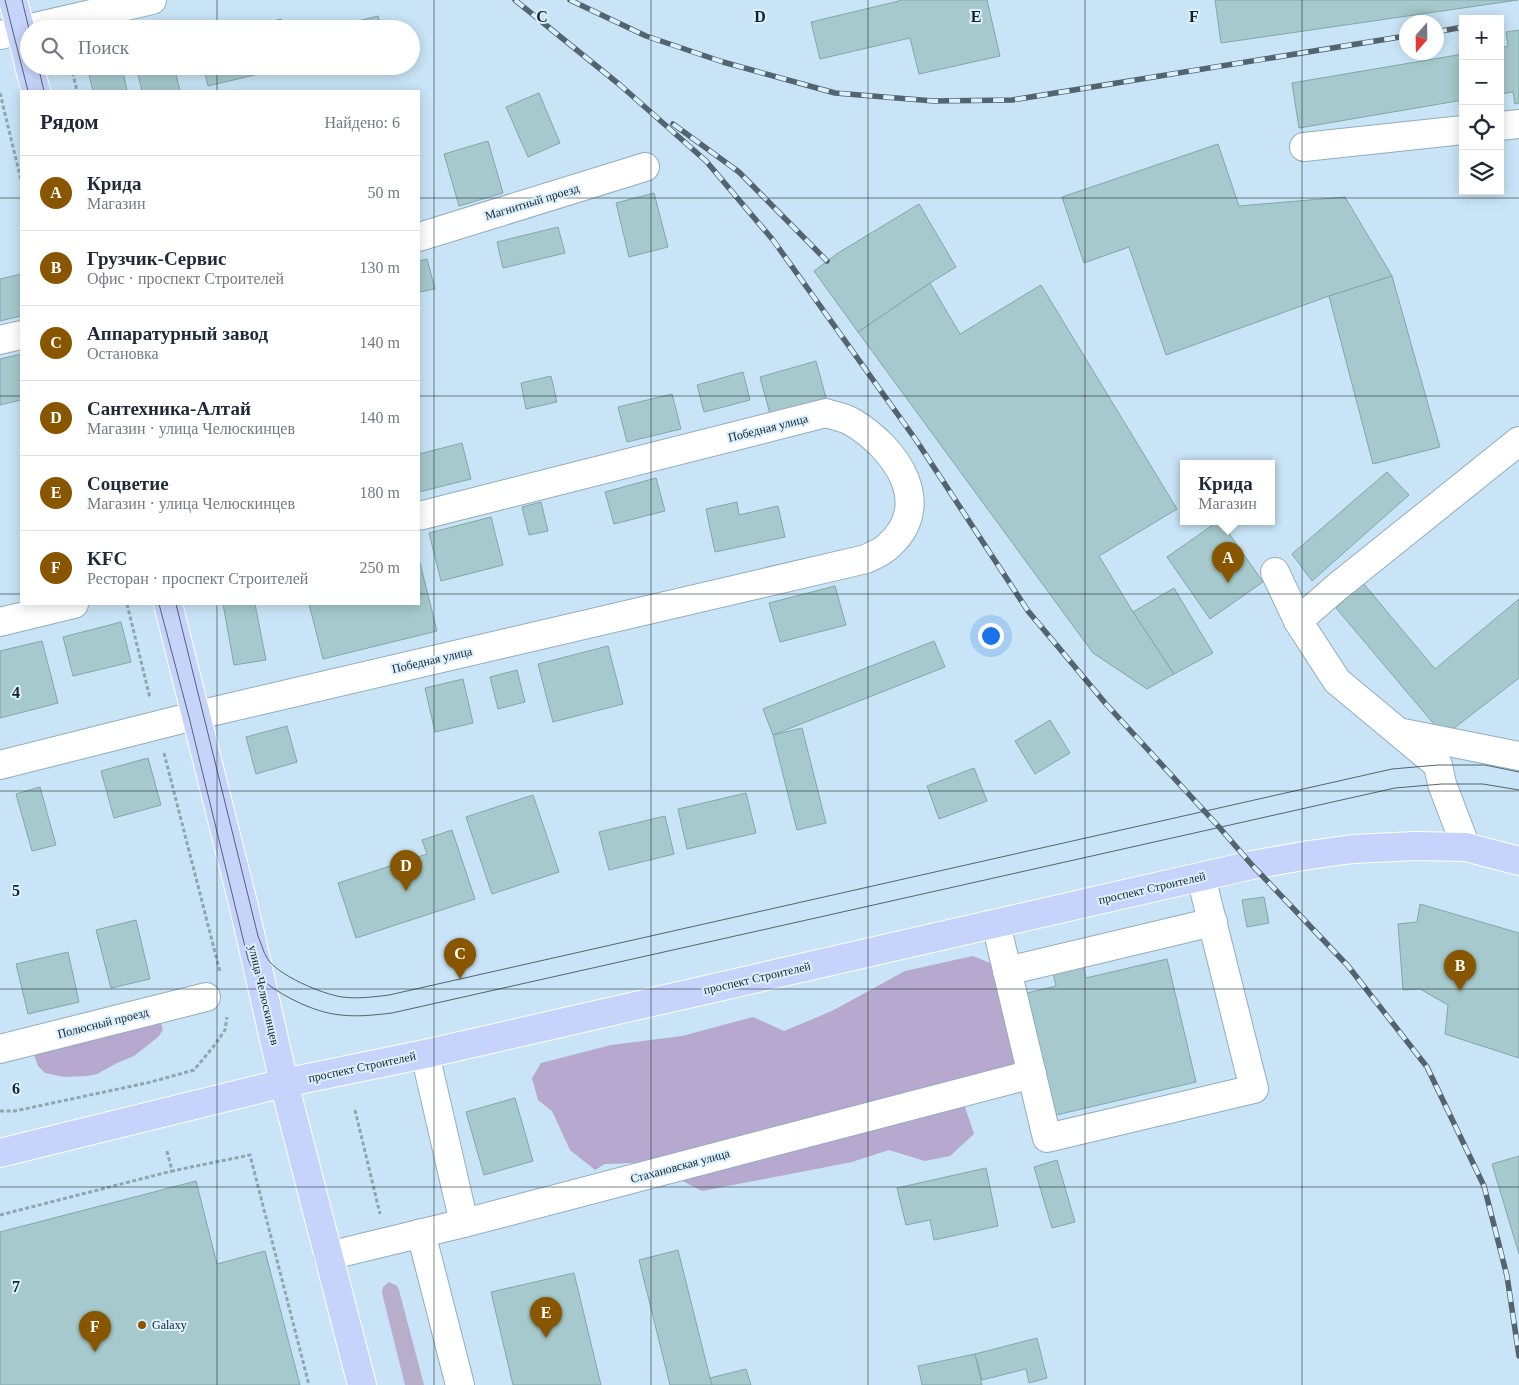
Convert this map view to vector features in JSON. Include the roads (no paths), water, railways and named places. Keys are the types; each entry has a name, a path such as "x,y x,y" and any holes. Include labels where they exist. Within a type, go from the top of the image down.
{"main road":[{"path":"13,0 10,33 20,50"},
{"path":"32,75 36,90"},
{"name":"улица Челюскинцев","path":"168,605 242,902 284,1083 362,1385"},
{"name":"проспект Строителей","path":"0,1153 284,1083 425,1054 1299,856 1353,849 1415,846 1466,847 1519,861"}],"street":[{"path":"66,20 152,0"},
{"path":"1504,126 1519,124"},
{"path":"1304,147 1459,130"},
{"name":"Магнитный проезд","path":"420,237 645,167"},
{"path":"0,340 20,335"},
{"name":"Победная улица","path":"0,765 157,725 866,559 885,549 901,533 910,514 910,495 900,467 877,440 850,421 826,413 420,516"},
{"path":"1298,621 1337,587 1518,442"},
{"path":"1275,572 1298,621 1338,681 1438,765 1442,784 1466,847"},
{"path":"0,622 70,605"},
{"path":"1399,732 1519,756"},
{"path":"996,924 1047,1138 1254,1089 1201,877"},
{"path":"1007,971 1213,922"},
{"name":"Полюсный проезд","path":"0,1049 217,1004"},
{"path":"425,1054 464,1223"},
{"name":"Стахановская улица","path":"328,1256 464,1223 1032,1074"},
{"path":"421,1233 460,1385"}],"tram line":[{"path":"5,0 20,59"},
{"path":"22,0 27,20"},
{"path":"24,75 28,90"},
{"path":"40,75 44,90"},
{"path":"159,605 250,965 255,973 283,995 307,1006 341,1015 360,1016 392,1013 1395,788 1442,784 1483,784 1519,790"},
{"path":"176,605 258,936 264,953 272,964 290,977 312,988 342,997 359,998 389,995 1392,769 1438,765 1485,765 1519,772"}],"railway":[{"path":"515,0 620,85 706,161 773,240 916,440 1028,611 1106,704 1252,865 1348,966 1427,1067 1484,1186 1507,1276 1519,1356"},
{"path":"570,0 646,36 723,62 835,93 934,101 1012,100 1399,37"},
{"path":"1444,31 1459,28"},
{"path":"673,124 739,172 827,261"}],"place":[{"name":"Крида","path":"1228,583"},
{"name":"Сантехника-Алтай","path":"406,891"},
{"name":"Аппаратурный завод","path":"460,979"},
{"name":"Грузчик-Сервис","path":"1460,991"},
{"name":"Galaxy","path":"142,1325"},
{"name":"Соцветие","path":"546,1338"},
{"name":"KFC","path":"95,1352"}]}
